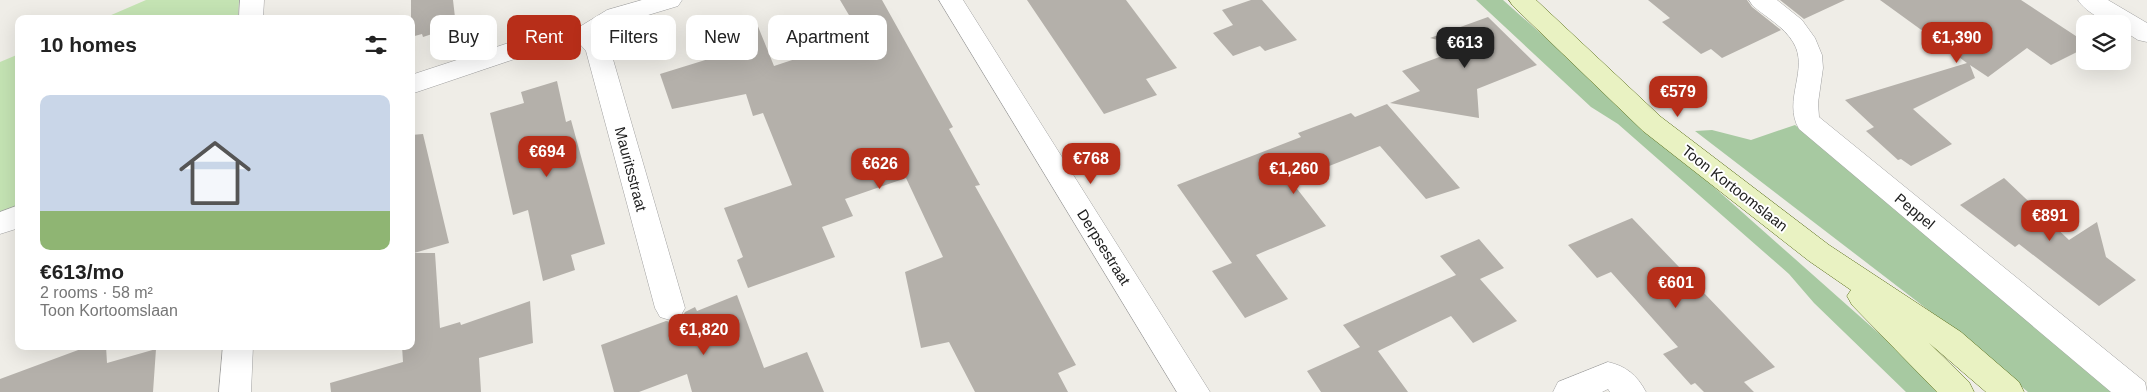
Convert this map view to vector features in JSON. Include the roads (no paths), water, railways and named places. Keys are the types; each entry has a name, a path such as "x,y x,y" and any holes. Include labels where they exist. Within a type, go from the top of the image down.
{"street":[{"path":"252,0 252,15"},
{"path":"415,84 560,35 586,34 616,16 670,0"},
{"name":"Derpsestraat","path":"952,0 1194,392"},
{"name":"Toon Kortoomslaan","path":"1521,0 1652,124 1819,253 1950,341 2008,392"},
{"name":"Peppel","path":"1761,0 1803,36 1811,51 1812,69 1803,110 1808,122 2134,392"},
{"path":"2090,0 2147,34"},
{"name":"Mauritsstraat","path":"586,34 598,49 670,308"},
{"path":"0,223 15,217"},
{"name":"Toon Kortoomslaan","path":"1819,253 1958,392"},
{"path":"235,392 238,350"},
{"path":"1569,392 1608,375 1616,376 1630,392"}]}
